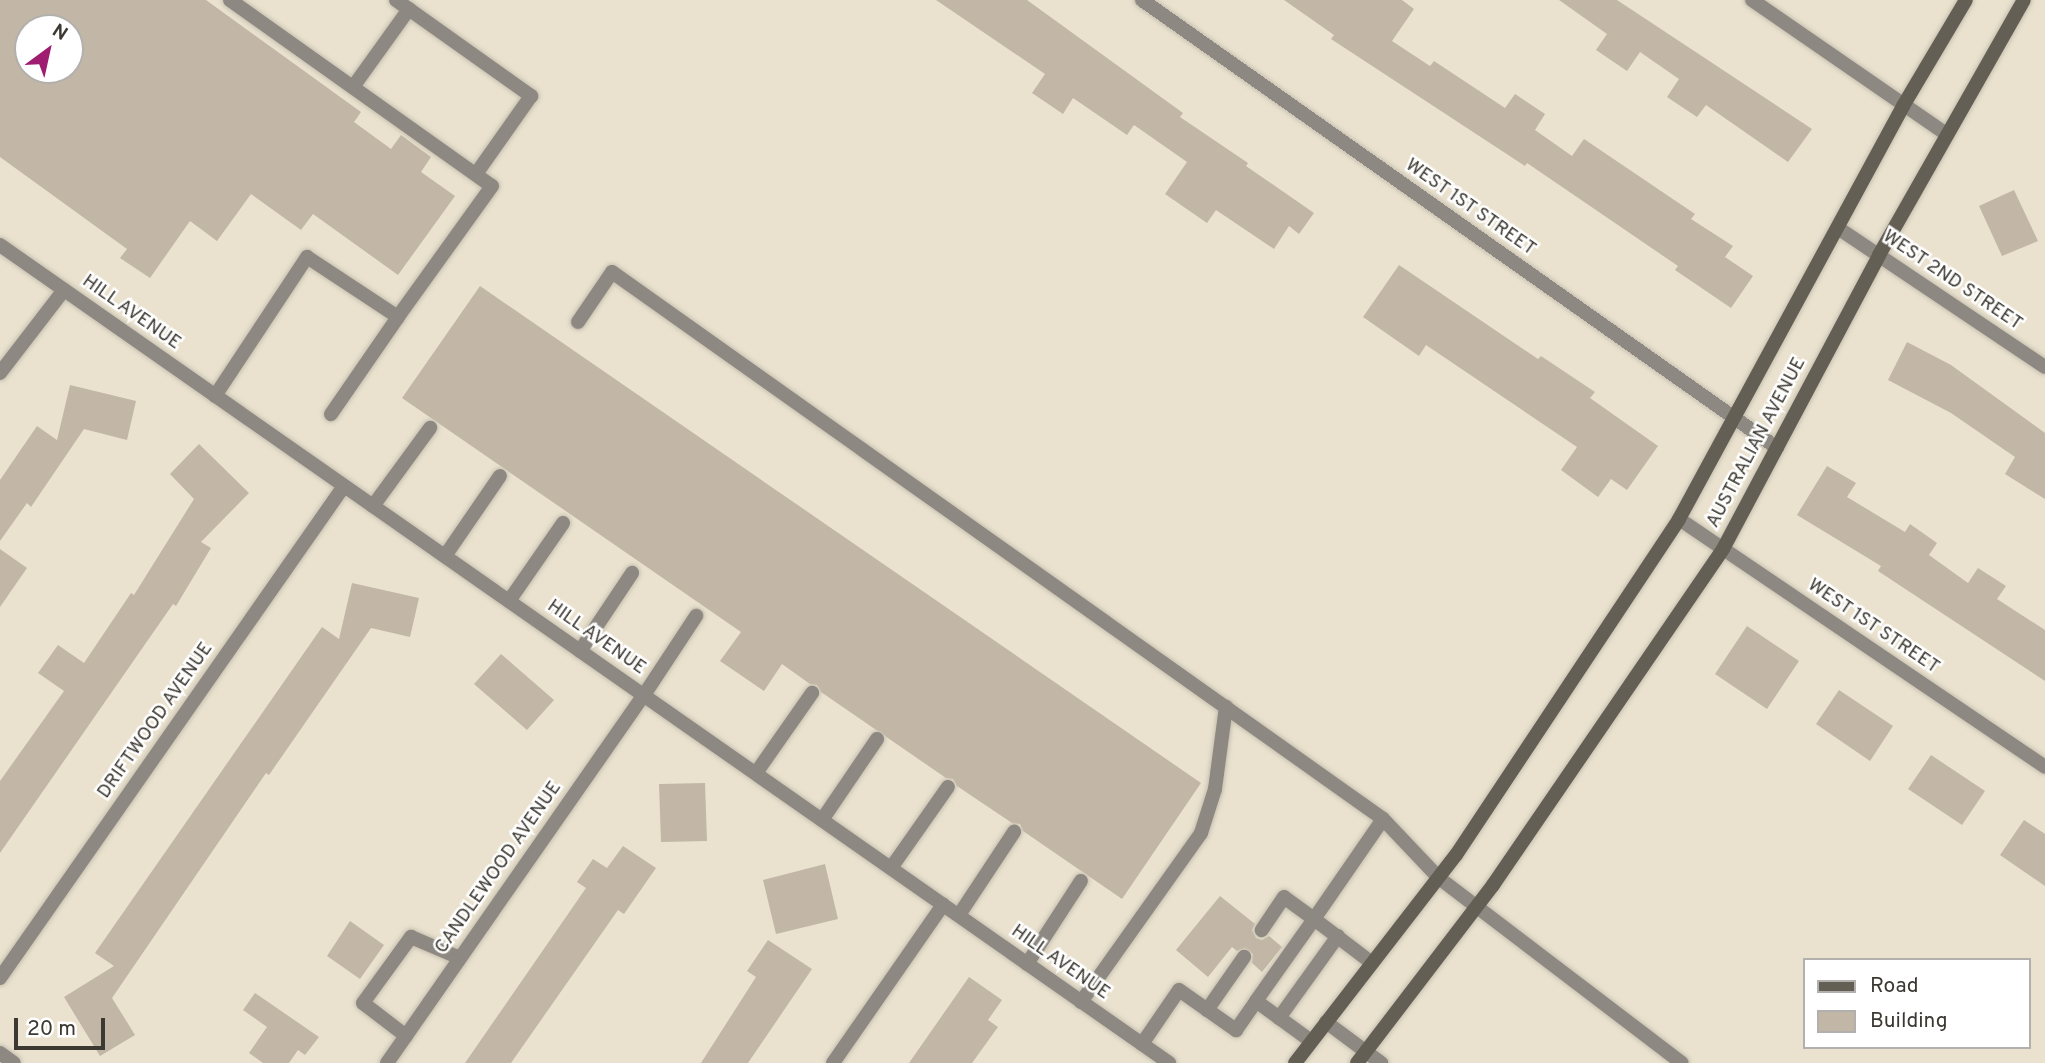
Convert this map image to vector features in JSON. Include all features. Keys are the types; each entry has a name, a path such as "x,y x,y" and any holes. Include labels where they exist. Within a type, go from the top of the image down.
{"main road":[{"name":"AUSTRALIAN AVENUE","path":"1294,1063 1456,855 1679,519 1903,106 1966,0"},
{"name":"AUSTRALIAN AVENUE","path":"1361,1057 1493,885 1723,549 1879,255 2024,0"}],"street":[{"path":"230,0 492,186 331,414"},
{"path":"396,0 531,96 476,174"},
{"name":"WEST 1ST STREET","path":"1142,0 1777,448"},
{"path":"1752,0 1946,134"},
{"path":"353,87 409,9"},
{"name":"WEST 2ND STREET","path":"1838,228 2045,367"},
{"name":"HILL AVENUE","path":"0,245 1168,1063"},
{"path":"215,396 307,257 398,317"},
{"path":"578,322 612,272 1383,818 1439,878 1682,1063"},
{"path":"0,373 64,290"},
{"path":"373,506 429,428"},
{"path":"444,556 500,476"},
{"name":"DRIFTWOOD AVENUE","path":"0,978 344,486"},
{"name":"WEST 1ST STREET","path":"1679,519 2045,767"},
{"path":"509,601 563,523"},
{"path":"580,651 632,573"},
{"name":"CANDLEWOOD AVENUE","path":"387,1063 644,695 696,616"},
{"path":"756,773 812,693"},
{"path":"1081,1002 1201,833 1215,789 1226,707"},
{"path":"822,820 877,739"},
{"path":"891,869 948,787"},
{"path":"1142,1044 1179,990 1236,1030 1383,818"},
{"path":"959,915 1014,832"},
{"path":"1027,964 1082,880"},
{"path":"1262,930 1284,897 1372,963"},
{"path":"832,1063 943,905"},
{"path":"1279,1018 1338,936"},
{"path":"406,1036 363,1003 411,937 460,958"},
{"path":"1207,1010 1244,957"},
{"path":"1256,1001 1311,1041"},
{"path":"1326,1022 1361,1057 1381,1063"},
{"path":"0,1053 14,1063"}],"building":[{"path":"0,0 206,0 361,112 354,122 391,149 401,135 431,157 421,172 455,196 398,275 313,214 301,230 251,194 217,241 190,221 150,278 120,258 127,249 0,157"},
{"path":"936,0 1027,0 1183,113 1180,117 1248,163 1246,166 1314,213 1299,234 1289,226 1274,249 1216,210 1207,223 1165,194 1187,162 1134,125 1127,135 1073,98 1063,114 1032,93 1045,74"},
{"path":"1284,0 1402,0 1414,9 1392,41 1430,66 1434,61 1505,108 1515,94 1545,114 1535,130 1572,156 1584,139 1695,214 1691,219 1733,246 1725,257 1753,276 1731,308 1675,270 1678,266 1527,163 1525,166 1331,39 1334,35"},
{"path":"1559,0 1617,0 1812,129 1788,162 1706,105 1697,117 1667,97 1679,79 1640,52 1627,71 1596,50 1607,34"},
{"path":"2014,190 2038,241 2002,256 1979,206"},
{"path":"1399,265 1538,359 1541,356 1595,392 1590,398 1658,446 1627,490 1611,479 1598,497 1561,470 1577,447 1426,345 1419,356 1363,317"},
{"path":"480,286 1201,783 1122,899 1023,831 1020,824 1012,823 957,786 953,779 946,778 821,692 817,685 810,684 782,664 764,691 720,661 741,632 402,398"},
{"path":"1907,342 1951,365 2045,433 2045,499 2005,474 2015,457 1951,413 1888,380"},
{"path":"70,385 136,401 127,440 84,429 31,507 27,503 0,541 0,480 37,426 57,440"},
{"path":"199,444 249,493 201,542 211,548 176,606 173,604 0,853 0,781 64,691 38,673 58,645 84,663 131,593 134,595 194,499 170,474"},
{"path":"1827,466 1856,483 1847,497 1905,532 1910,524 1937,543 1929,555 1968,583 1978,568 2006,586 1997,599 2045,630 2045,681 1878,571 1881,566 1797,515"},
{"path":"0,549 27,568 0,607"},
{"path":"352,583 419,598 410,637 371,628 269,775 266,773 112,998 135,1035 100,1056 64,997 114,966 95,953 322,627 339,639"},
{"path":"1747,626 1799,661 1767,709 1715,674"},
{"path":"501,654 554,700 527,730 474,684"},
{"path":"1839,690 1893,726 1870,761 1816,724"},
{"path":"1931,755 1985,791 1962,825 1908,789"},
{"path":"705,783 707,841 661,842 659,784"},
{"path":"2024,820 2045,834 2045,886 2000,855"},
{"path":"623,846 656,868 624,914 618,910 511,1063 465,1063 586,888 577,882 593,859 607,868"},
{"path":"825,864 838,919 776,934 763,880"},
{"path":"1220,896 1255,924 1252,930 1256,938 1262,940 1269,936 1282,947 1262,972 1252,963 1253,954 1245,948 1237,951 1232,947 1208,977 1176,950"},
{"path":"350,921 384,945 360,979 327,956"},
{"path":"768,940 812,969 748,1063 701,1063 756,977 747,971"},
{"path":"969,977 1002,1000 988,1020 998,1027 972,1063 909,1063"},
{"path":"255,993 319,1037 305,1055 298,1050 289,1063 263,1063 249,1053 267,1027 243,1010"}]}
